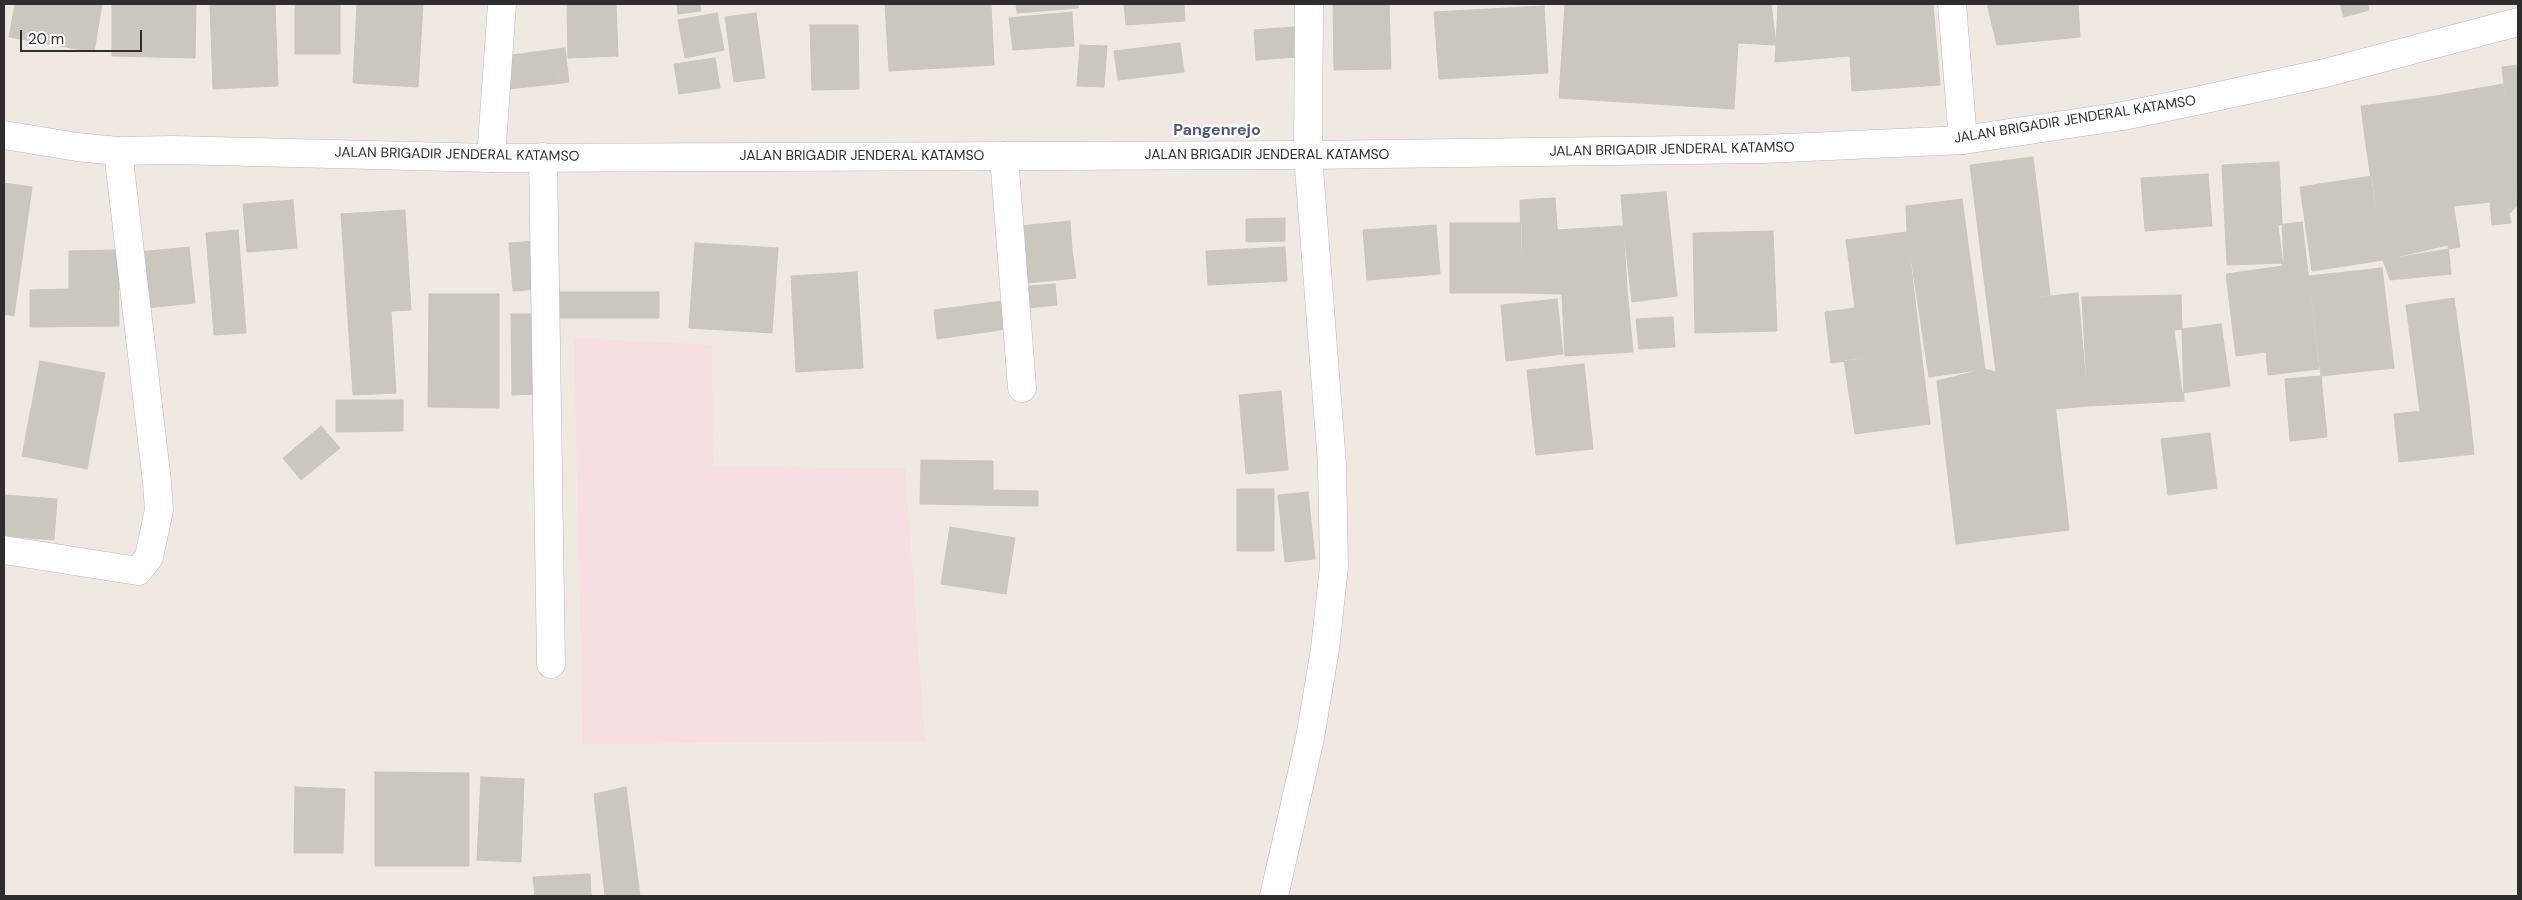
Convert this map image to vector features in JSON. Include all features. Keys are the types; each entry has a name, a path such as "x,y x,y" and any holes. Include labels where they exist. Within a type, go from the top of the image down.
{"main road":[{"path":"491,158 502,4"},
{"path":"1274,896 1310,738 1325,649 1334,567 1332,473 1308,155 1309,4"},
{"path":"1952,4 1963,140"},
{"name":"JALAN BRIGADIR JENDERAL KATAMSO","path":"4,135 78,147 118,151 173,150 491,158 1308,155 1763,149 1963,140 2123,116 2325,73 2518,22"},
{"path":"4,550 138,570 149,557 159,510 158,482 118,151"},
{"path":"1004,156 1022,388"},
{"path":"543,157 551,664"}],"shaded area":[{"path":"574,338 712,345 713,467 905,468 925,741 583,744"}],"building":[{"path":"15,4 102,4 94,52 9,37"},
{"path":"112,4 196,4 195,58 112,56"},
{"path":"210,4 275,4 278,86 213,89"},
{"path":"295,4 340,4 340,54 295,54"},
{"path":"357,4 423,4 418,87 353,83"},
{"path":"567,4 616,4 618,56 568,58"},
{"path":"677,4 700,4 701,11 678,14"},
{"path":"885,4 991,4 994,65 889,71"},
{"path":"1016,4 1078,4 1078,8 1017,13"},
{"path":"1124,4 1184,4 1185,21 1126,25"},
{"path":"1333,4 1389,4 1391,69 1334,70"},
{"path":"1565,4 1778,4 1776,45 1738,43 1734,109 1559,98"},
{"path":"1771,4 1933,4 1940,85 1852,91 1850,56 1775,62 1776,45"},
{"path":"1987,4 2078,4 2080,37 1997,45"},
{"path":"2340,4 2368,4 2369,10 2344,17"},
{"path":"1544,6 1548,73 1439,79 1434,12"},
{"path":"1072,12 1074,46 1013,50 1009,18"},
{"path":"717,13 724,50 685,58 678,20"},
{"path":"756,13 765,78 734,82 725,17"},
{"path":"810,25 858,25 859,89 812,90"},
{"path":"1294,27 1296,57 1256,60 1254,30"},
{"path":"1180,43 1184,72 1118,80 1114,51"},
{"path":"1080,45 1107,46 1104,87 1077,86"},
{"path":"565,48 569,82 554,84 550,50"},
{"path":"550,50 554,84 509,89 505,56"},
{"path":"715,58 720,88 679,94 674,64"},
{"path":"2518,65 2518,172 2514,173 2502,67"},
{"path":"2503,84 2518,205 2509,214 2511,223 2492,225 2490,202 2454,206 2436,96"},
{"path":"2436,96 2460,247 2383,260 2365,138 2405,133 2401,101"},
{"path":"2401,101 2405,133 2365,138 2361,106"},
{"path":"2033,157 2050,295 1987,303 1970,165"},
{"path":"2279,162 2284,263 2227,265 2222,165"},
{"path":"2514,173 2518,173 2518,205"},
{"path":"2208,174 2212,226 2145,231 2141,178"},
{"path":"2372,176 2383,260 2312,271 2300,187"},
{"path":"4,183 32,187 14,316 4,314"},
{"path":"1666,192 1670,229 1624,233 1621,195"},
{"path":"1555,198 1562,294 1522,293 1520,200"},
{"path":"1962,199 1985,369 1929,377 1907,232 1906,206"},
{"path":"293,200 297,248 247,252 243,204"},
{"path":"405,210 411,310 391,311 396,393 353,395 341,214"},
{"path":"1285,218 1285,241 1246,242 1246,219"},
{"path":"1070,221 1072,250 1014,256 1011,227"},
{"path":"2302,222 2319,369 2268,375 2266,352 2236,356 2226,274 2283,266 2278,225"},
{"path":"1450,223 1522,223 1522,293 1450,293"},
{"path":"1436,225 1440,274 1367,280 1363,230"},
{"path":"1623,226 1627,289 1562,294 1557,230"},
{"path":"1670,229 1677,296 1632,302 1624,233"},
{"path":"238,230 246,333 214,335 206,233"},
{"path":"1773,231 1777,331 1695,333 1693,233"},
{"path":"1907,232 1921,351 1831,363 1825,312 1855,308 1846,240"},
{"path":"538,241 541,289 513,291 509,243"},
{"path":"695,243 778,248 772,333 689,328"},
{"path":"2448,245 2451,274 2390,280 2383,260"},
{"path":"189,247 195,303 145,308 139,252"},
{"path":"1285,247 1287,281 1208,285 1206,251"},
{"path":"118,250 119,326 30,327 30,290 69,289 69,251"},
{"path":"1072,250 1076,278 1017,284 1014,256"},
{"path":"2382,268 2394,368 2321,376 2309,276"},
{"path":"857,272 863,368 796,372 791,276"},
{"path":"1055,284 1057,305 1019,309 1016,287"},
{"path":"1627,289 1633,352 1565,356 1562,294"},
{"path":"557,292 659,292 659,318 557,318"},
{"path":"2078,293 2088,406 2055,409 2051,367 1996,372 1987,303"},
{"path":"429,294 499,294 499,408 428,407"},
{"path":"2181,295 2184,401 2088,406 2082,297"},
{"path":"2454,298 2469,406 2420,412 2406,305"},
{"path":"1557,299 1563,354 1506,361 1501,305"},
{"path":"1003,301 1007,329 937,339 934,310"},
{"path":"511,314 537,314 538,394 512,395"},
{"path":"1673,317 1675,347 1639,349 1636,319"},
{"path":"2221,324 2230,386 2182,393 2174,330"},
{"path":"1921,351 1930,424 1855,434 1844,360"},
{"path":"40,361 105,373 87,469 22,456"},
{"path":"1584,364 1593,449 1536,455 1527,370"},
{"path":"2051,367 2069,530 1956,544 1937,381 1985,369 1996,372"},
{"path":"2321,376 2327,437 2290,441 2285,379"},
{"path":"1281,391 1288,470 1246,474 1239,395"},
{"path":"336,400 403,400 403,431 336,432"},
{"path":"2469,406 2474,454 2399,462 2394,414"},
{"path":"321,426 340,448 301,480 283,458"},
{"path":"2210,433 2217,488 2168,495 2161,439"},
{"path":"921,460 993,461 993,490 1038,491 1038,506 920,504"},
{"path":"1237,489 1274,489 1274,551 1237,551"},
{"path":"1308,492 1315,559 1285,562 1278,495"},
{"path":"4,495 57,499 54,540 4,536"},
{"path":"950,527 1015,538 1006,594 941,584"},
{"path":"375,772 469,773 469,866 375,866"},
{"path":"481,777 524,779 521,862 477,860"},
{"path":"295,787 345,789 343,853 294,853"},
{"path":"626,787 640,896 605,896 594,794"},
{"path":"590,874 591,896 535,896 533,877"}],"district":[{"name":"Pangenrejo","path":"1217,131"}]}
